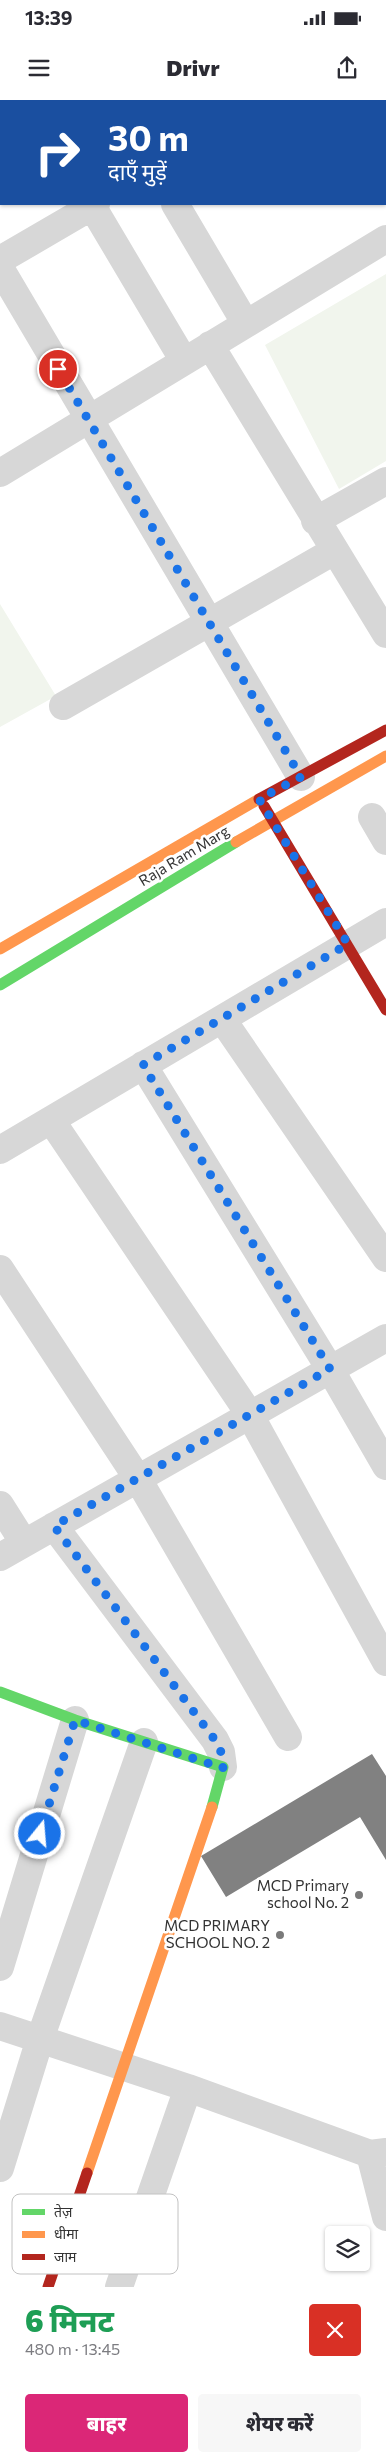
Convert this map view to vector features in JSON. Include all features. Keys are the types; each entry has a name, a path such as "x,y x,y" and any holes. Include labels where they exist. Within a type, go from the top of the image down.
{"street":[{"path":"0,260 94,205 184,361"},
{"path":"176,205 246,324"},
{"path":"0,473 386,239"},
{"path":"0,268 301,777"},
{"path":"210,345 386,634"},
{"path":"316,521 386,481"},
{"path":"63,706 210,624 334,551"},
{"name":"Raja Ram Marg","path":"0,949 259,799 386,730"},
{"name":"Raja Ram Marg","path":"0,985 273,820 386,756"},
{"path":"259,799 386,1010"},
{"path":"372,818 386,841"},
{"path":"0,1150 386,922"},
{"path":"222,1019 386,1258"},
{"path":"143,1065 330,1369 386,1466"},
{"path":"51,1120 250,1415 386,1662"},
{"path":"0,1269 138,1478 288,1737"},
{"path":"0,1557 386,1338"},
{"path":"0,1504 24,1543"},
{"path":"54,1526 215,1740 221,1752 223,1768 219,1786 80,2194"},
{"path":"0,1692 75,1720 223,1768"},
{"path":"0,1967 75,1720"},
{"path":"0,2168 40,2039 144,1742"},
{"path":"0,2026 378,2153 386,2216"},
{"path":"151,2194 188,2088"},
{"path":"48,2287 52,2274"},
{"path":"119,2287 124,2274"}],"shaded area":[{"path":"386,274 386,461 339,489 265,345"},
{"path":"0,604 56,696 0,727"}],"building":[{"path":"372,1754 386,1776 386,1860 360,1817 226,1897 201,1856"}],"traffic: fast":[{"path":"0,985 236,842"},
{"path":"0,1692 75,1720 223,1767 212,1807"}],"traffic: slow":[{"path":"236,842 386,756"},
{"path":"0,949 259,799"},
{"path":"87,2173 212,1807"}],"traffic: jam":[{"path":"259,799 386,730"},
{"path":"264,806 386,1010"},
{"path":"80,2194 87,2173"},
{"path":"48,2287 52,2274"}],"place":[{"name":"MCD Primary school No. 2","path":"359,1895"},
{"name":"MCD PRIMARY SCHOOL NO. 2","path":"280,1935"}],"route":[{"path":"40,1834 75,1720 223,1768 221,1752 215,1740 54,1526 330,1369 143,1065 348,944 259,799 301,777 58,369"}]}
